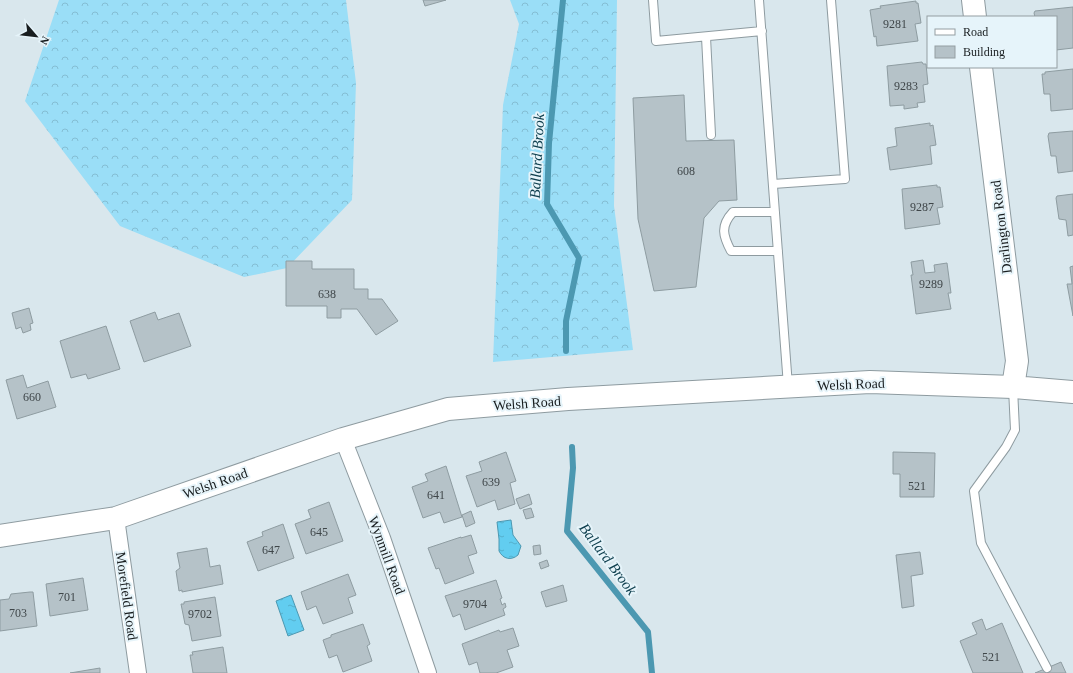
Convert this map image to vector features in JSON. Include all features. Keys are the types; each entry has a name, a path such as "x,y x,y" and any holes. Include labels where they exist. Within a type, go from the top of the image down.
{"main road":[{"path":"973,0 975,16"},
{"name":"Darlington Road","path":"981,68 1017,361 1013,387"},
{"name":"Welsh Road","path":"0,536 116,518 343,439 448,409 568,399 870,382 1013,387 1073,392"}],"street":[{"name":"Wynmill Road","path":"343,439 382,538 428,673"},
{"name":"Morefield Road","path":"116,518 138,673"}],"lane":[{"path":"653,0 656,41 762,31"},
{"path":"759,0 788,387"},
{"path":"773,184 845,179 831,0"},
{"path":"706,37 711,135"},
{"path":"775,212 733,212 725,221 724,238 731,252 778,251"},
{"path":"1013,387 1015,430 1006,447 974,491 981,544 1048,668"}],"green space":[{"path":"59,0 346,0 356,83 352,200 287,268 244,277 120,226 25,101"},
{"path":"510,0 617,0 614,206 633,350 493,362 503,105 519,24"}],"water":[{"path":"511,520 513,535 521,546 518,555 513,558 507,558 499,551 497,522"},
{"path":"291,595 304,630 288,636 276,601"}],"building":[{"path":"423,0 446,0 425,6"},
{"path":"916,1 916,3 918,3 921,23 915,24 918,41 877,46 876,36 874,37 870,10 881,8 880,6"},
{"path":"1073,7 1073,48 1057,50 1057,16 1035,16 1035,11"},
{"path":"922,62 923,64 926,64 928,84 923,85 925,102 917,103 918,107 904,109 904,105 890,106 887,66"},
{"path":"1073,69 1073,109 1051,111 1050,94 1044,94 1042,74 1045,74 1045,72"},
{"path":"684,95 686,141 734,140 737,200 719,201 704,218 696,287 654,291 638,219 633,98"},
{"path":"930,123 930,126 933,125 936,145 930,146 932,164 890,170 887,148 897,146 895,128"},
{"path":"1073,131 1073,171 1058,173 1056,156 1051,156 1048,136 1049,133"},
{"path":"937,185 937,187 940,187 943,207 937,208 940,224 905,229 902,189"},
{"path":"1073,194 1073,235 1068,236 1066,220 1059,219 1056,198 1057,196"},
{"path":"923,260 925,273 935,272 934,265 947,263 951,293 948,293 951,309 916,314 911,275 913,275 911,262"},
{"path":"286,261 312,261 312,269 354,269 354,289 368,289 368,299 382,299 398,321 376,335 357,309 341,309 341,318 327,318 327,306 286,306"},
{"path":"1073,266 1073,316 1067,284 1072,284 1070,267"},
{"path":"29,308 33,323 30,324 31,330 23,333 21,327 16,329 12,313"},
{"path":"155,312 158,320 179,313 191,346 144,362 130,321"},
{"path":"106,326 120,369 88,379 86,374 71,378 60,341"},
{"path":"23,375 27,388 48,381 56,407 17,419 6,380"},
{"path":"506,452 516,481 510,483 515,504 498,510 495,500 477,507 466,476 482,471 479,462"},
{"path":"893,452 935,453 934,497 900,497 900,474 893,474"},
{"path":"446,466 462,517 444,523 440,512 423,518 412,487 428,481 425,474"},
{"path":"529,494 532,504 520,509 516,499"},
{"path":"329,502 343,541 306,554 295,524 311,518 308,510"},
{"path":"531,508 534,517 526,519 523,510"},
{"path":"471,511 475,523 466,527 462,515"},
{"path":"283,524 294,558 258,571 247,542 263,536 262,532"},
{"path":"471,535 477,553 468,556 474,573 445,584 439,568 436,569 428,548"},
{"path":"540,545 541,554 534,555 533,546"},
{"path":"207,548 210,567 220,565 223,584 182,592 182,590 179,591 176,571 180,568 177,553"},
{"path":"920,552 923,574 911,576 914,606 902,608 896,555"},
{"path":"547,560 549,566 541,569 539,563"},
{"path":"348,574 356,595 348,598 353,613 323,624 316,606 307,610 301,592"},
{"path":"83,578 88,610 50,616 46,584"},
{"path":"496,580 502,598 500,599 502,605 505,603 506,607 503,609 505,615 465,630 460,614 453,617 445,596"},
{"path":"563,585 567,601 546,607 541,592"},
{"path":"33,592 37,626 0,631 0,600 9,599 11,594"},
{"path":"215,597 221,636 192,641 189,625 185,624 181,604 184,604 184,602"},
{"path":"982,619 986,630 1002,623 1023,673 973,673 960,641 977,634 972,623"},
{"path":"363,624 370,644 367,646 372,661 343,672 337,655 329,658 323,640 331,637 331,635"},
{"path":"513,628 519,646 507,650 513,667 496,673 480,673 477,662 469,665 462,644 499,630 500,632"},
{"path":"223,647 227,673 193,673 190,655 193,655 192,652"},
{"path":"1061,662 1066,673 1035,673 1047,668"},
{"path":"100,668 100,673 70,673"}],"waterway":[{"name":"Ballard Brook","path":"563,0 549,143 547,204 579,258 566,321 566,351"},
{"name":"Ballard Brook","path":"572,447 573,468 567,531 648,632 652,673"}]}
